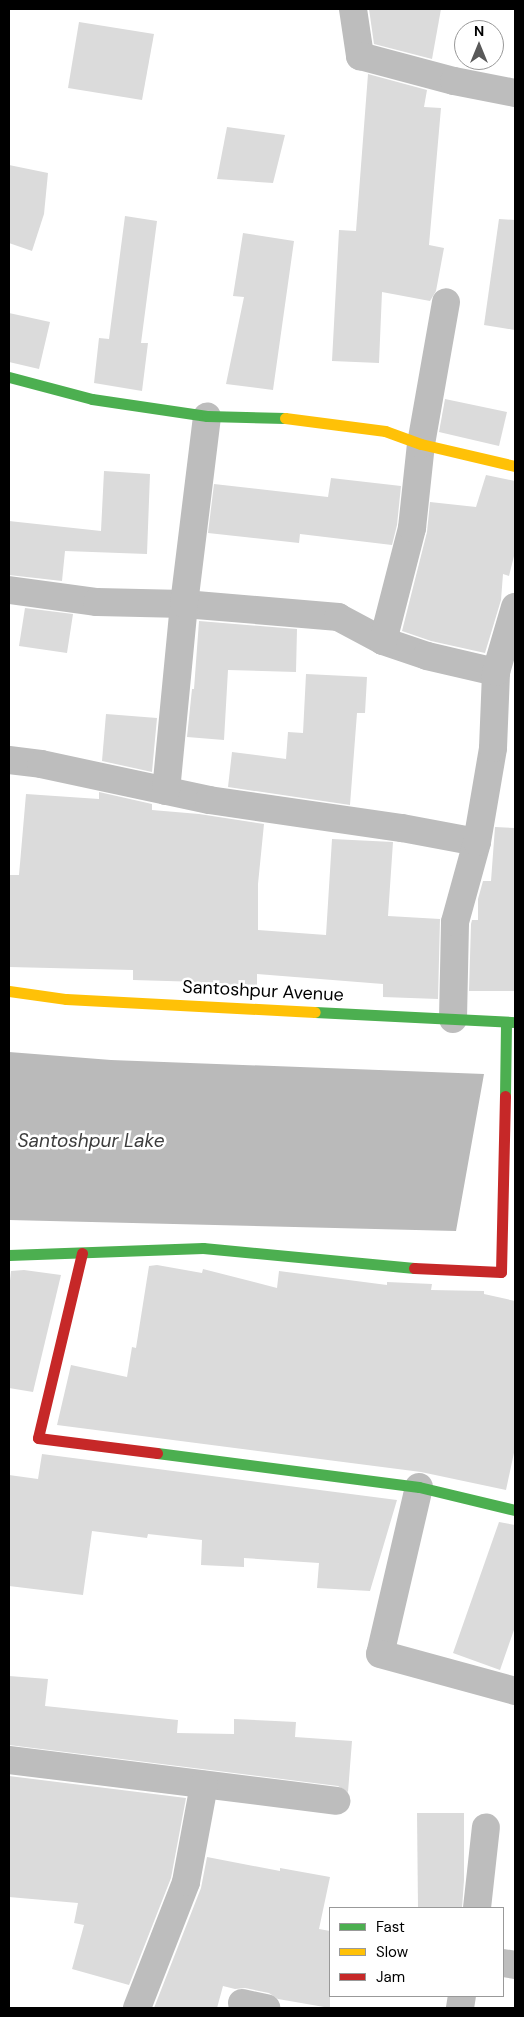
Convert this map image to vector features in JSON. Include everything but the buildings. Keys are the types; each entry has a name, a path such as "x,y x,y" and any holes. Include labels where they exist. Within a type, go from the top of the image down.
{"street":[{"path":"353,9 360,56 454,81 515,93"},
{"path":"383,641 412,528 421,444 446,302"},
{"path":"9,377 92,398 207,416 287,418 385,431 421,444 515,466"},
{"path":"166,791 184,604 207,416"},
{"path":"9,590 97,602 184,604 338,617 383,641 427,656 496,672"},
{"path":"452,1019 455,922 477,842 493,748 496,672 515,607"},
{"path":"9,760 41,764 208,800 402,828 477,842"},
{"name":"Santoshpur Avenue","path":"9,991 66,999 511,1022"},
{"path":"9,1255 203,1248 396,1267 501,1272 511,1022"},
{"path":"82,1253 38,1438 420,1487 515,1510"},
{"path":"420,1487 380,1654 515,1690"},
{"path":"9,1760 336,1801"},
{"path":"137,2008 186,1882 204,1785"},
{"path":"476,1907 486,1827"}],"water":[{"name":"Santoshpur Lake","path":"9,1052 111,1060 484,1074 456,1231 9,1220"}],"traffic: fast":[{"path":"9,377 92,399 207,416 285,418"},
{"path":"315,1012 515,1022"},
{"path":"505,1096 506,1022"},
{"path":"9,1255 203,1248 414,1268"},
{"path":"157,1453 419,1487 515,1510"}],"traffic: slow":[{"path":"285,418 385,431 421,444 515,466"},
{"path":"9,991 66,999 315,1012"}],"traffic: jam":[{"path":"414,1268 501,1272 505,1096"},
{"path":"82,1253 38,1438 157,1453"}]}
